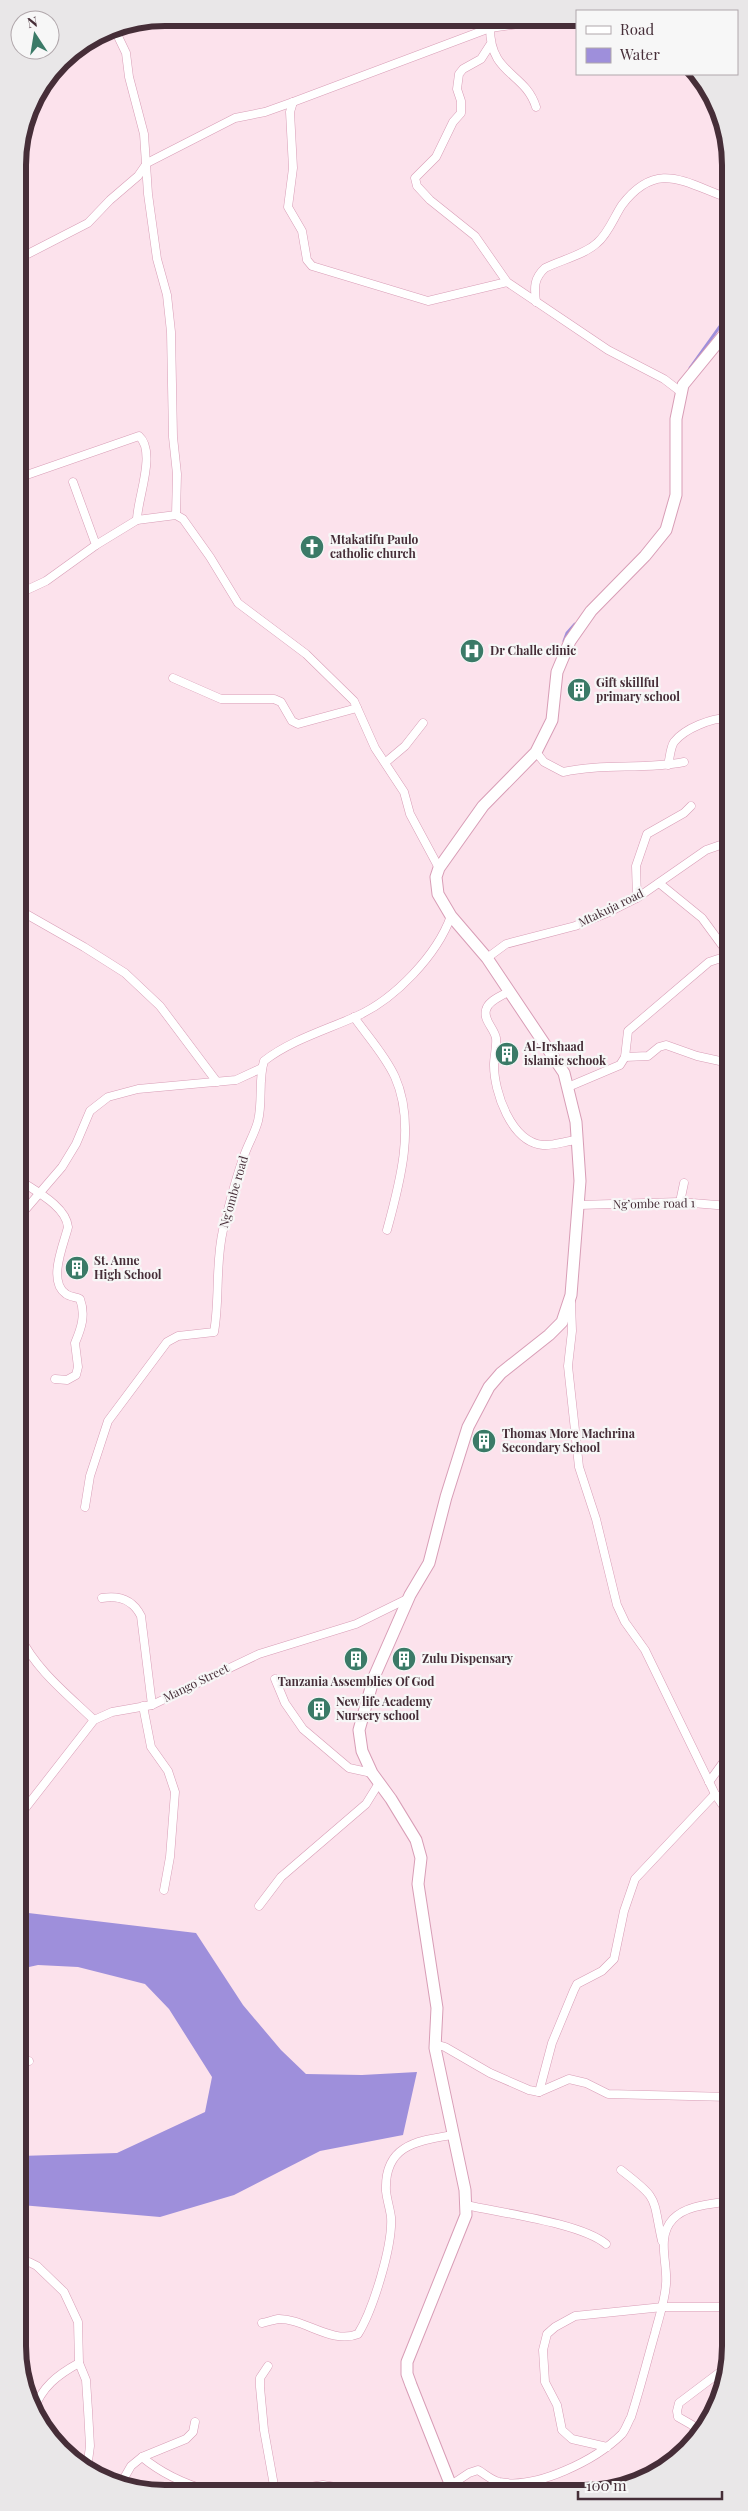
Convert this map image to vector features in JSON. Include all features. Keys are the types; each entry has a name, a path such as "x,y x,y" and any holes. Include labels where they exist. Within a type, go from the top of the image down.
{"street":[{"path":"27,254 88,223 110,200 138,176 147,163 235,118 265,112 490,28 503,26"},
{"path":"490,28 490,45 497,61 531,94 536,107"},
{"path":"117,35 126,53 128,77 144,134 148,194 157,259 167,294 171,332 173,437 177,474 176,515"},
{"path":"490,45 481,59 463,69 459,74 458,90 461,101 461,113 453,122 436,157 417,175 415,182 430,200 475,236 507,282 608,350 664,380 681,392"},
{"path":"293,102 290,112 292,168 288,207 302,232 307,260 312,266 428,301 507,282"},
{"path":"536,302 534,287 539,273 545,268 597,244 623,204 645,184 663,177 673,177 722,196"},
{"path":"721,1803 709,1782 645,1650 617,1605 596,1519 579,1467 568,1366 572,1331 571,1295 580,1182 577,1140 564,1073 487,958 451,916 438,894 436,877 439,868 483,806 536,752 552,720 557,672 565,648 591,611 645,556 666,530 676,495 676,419 681,392 690,374 722,337"},
{"path":"27,475 139,436 144,441 147,453 137,520"},
{"path":"73,482 96,546"},
{"path":"27,590 46,581 137,520 176,515 183,519 210,557 238,603 306,654 348,693 375,748 404,792 410,814 439,868"},
{"path":"173,678 221,699 274,699 281,702 292,721 298,724 357,708"},
{"path":"668,765 675,742 684,734 708,722 722,719"},
{"path":"386,762 405,746 423,723"},
{"path":"536,752 544,762 563,772 584,767 668,765 684,762"},
{"path":"637,898 636,866 647,834 691,806"},
{"name":"Mtakuja road","path":"487,958 506,944 575,926 637,898 706,850 722,844"},
{"path":"659,883 702,918 722,947"},
{"path":"27,914 125,973 148,993 216,1082"},
{"path":"27,1209 62,1167 76,1144 90,1112 108,1097 138,1089 236,1080 262,1068 264,1061 272,1055 354,1018 374,1006 410,978 437,944 451,916"},
{"path":"568,1087 620,1065 625,1057 628,1031 708,962 722,957"},
{"path":"509,991 488,1004 486,1009 486,1018 496,1038 494,1065 502,1107 519,1130 528,1138 542,1145 577,1140"},
{"path":"354,1018 388,1063 396,1078 402,1103 405,1140 386,1230"},
{"path":"625,1057 648,1056 659,1047 666,1045 697,1056 722,1061"},
{"name":"Ng'ombe road","path":"85,1507 90,1476 108,1421 167,1342 178,1336 214,1332 217,1308 216,1287 222,1232 244,1156 258,1123 262,1103 262,1068"},
{"path":"680,1202 684,1183"},
{"path":"27,1185 64,1213 68,1227 57,1275 58,1284 65,1294 80,1299 83,1309 81,1334 75,1343 78,1372 67,1380 55,1379"},
{"name":"Ng’ombe road 1","path":"578,1205 680,1202 722,1205"},
{"path":"451,2485 407,2374 407,2362 466,2215 465,2190 452,2135 435,2044 437,2008 418,1884 421,1858 416,1840 372,1773 362,1751 360,1730 362,1714 374,1677 409,1598 429,1563 446,1497 468,1427 489,1387 514,1361 549,1335 562,1322 571,1295"},
{"path":"102,1598 109,1597 130,1602 135,1605 141,1616 152,1705"},
{"name":"Mango Street","path":"94,1720 112,1712 152,1705 259,1654 356,1624 409,1598"},
{"path":"26,1649 54,1684 94,1720 26,1807"},
{"path":"275,1679 285,1703 309,1735 349,1768 372,1773"},
{"path":"143,1706 151,1747 168,1771 175,1792 170,1857 164,1890"},
{"path":"709,1782 721,1765"},
{"path":"259,1906 281,1877 366,1804 379,1783"},
{"path":"539,2092 549,2052 577,1984 602,1971 614,1959 622,1928 624,1911 636,1879 715,1794"},
{"path":"435,2044 445,2047 518,2086 539,2092 569,2079 586,2083 608,2094 721,2097"},
{"path":"262,2323 277,2319 293,2321 336,2335 351,2337 358,2334 382,2276 391,2218 386,2191 387,2175 391,2164 402,2149 415,2142 452,2135"},
{"path":"455,2485 469,2473 478,2470 497,2482 508,2483 553,2476 573,2468 607,2447 624,2432 631,2417 663,2307 666,2284 662,2241 653,2197 621,2170"},
{"path":"662,2241 672,2220 680,2212 699,2206 721,2202"},
{"path":"466,2206 557,2224 597,2237 606,2244"},
{"path":"26,2262 37,2266 64,2292 78,2322 80,2363 86,2380 90,2446 88,2461"},
{"path":"607,2447 565,2435 557,2404 546,2382 544,2341 555,2327 575,2316 663,2307 721,2307"},
{"path":"37,2398 62,2372 80,2363"},
{"path":"268,2366 260,2378 260,2387 264,2430 274,2485"},
{"path":"694,2428 678,2417 679,2403 719,2373"},
{"path":"124,2478 131,2466 142,2457 186,2439 194,2432 195,2422"},
{"path":"142,2457 151,2465 190,2485"}],"water":[{"path":"26,1913 196,1933 243,2005 281,2050 306,2074 362,2075 417,2072 403,2135 320,2151 234,2195 160,2217 26,2205 26,2156 117,2153 205,2112 212,2077 169,2009 145,1984 78,1967 38,1965 26,1968"}],"waterway":[{"path":"690,368 722,323"},
{"path":"564,641 567,633 575,624"}],"place":[{"name":"Mtakatifu Paulo catholic church","path":"312,547"},
{"name":"Dr Challe clinic","path":"472,651"},
{"name":"Gift skillful primary school","path":"579,690"},
{"name":"Al-Irshaad islamic schook","path":"507,1054"},
{"name":"St. Anne High School","path":"77,1268"},
{"name":"Thomas More Machrina Secondary School","path":"484,1441"},
{"name":"Tanzania Assemblies Of God","path":"356,1659"},
{"name":"Zulu Dispensary","path":"404,1659"},
{"name":"New life Academy Nursery school","path":"319,1709"}]}
